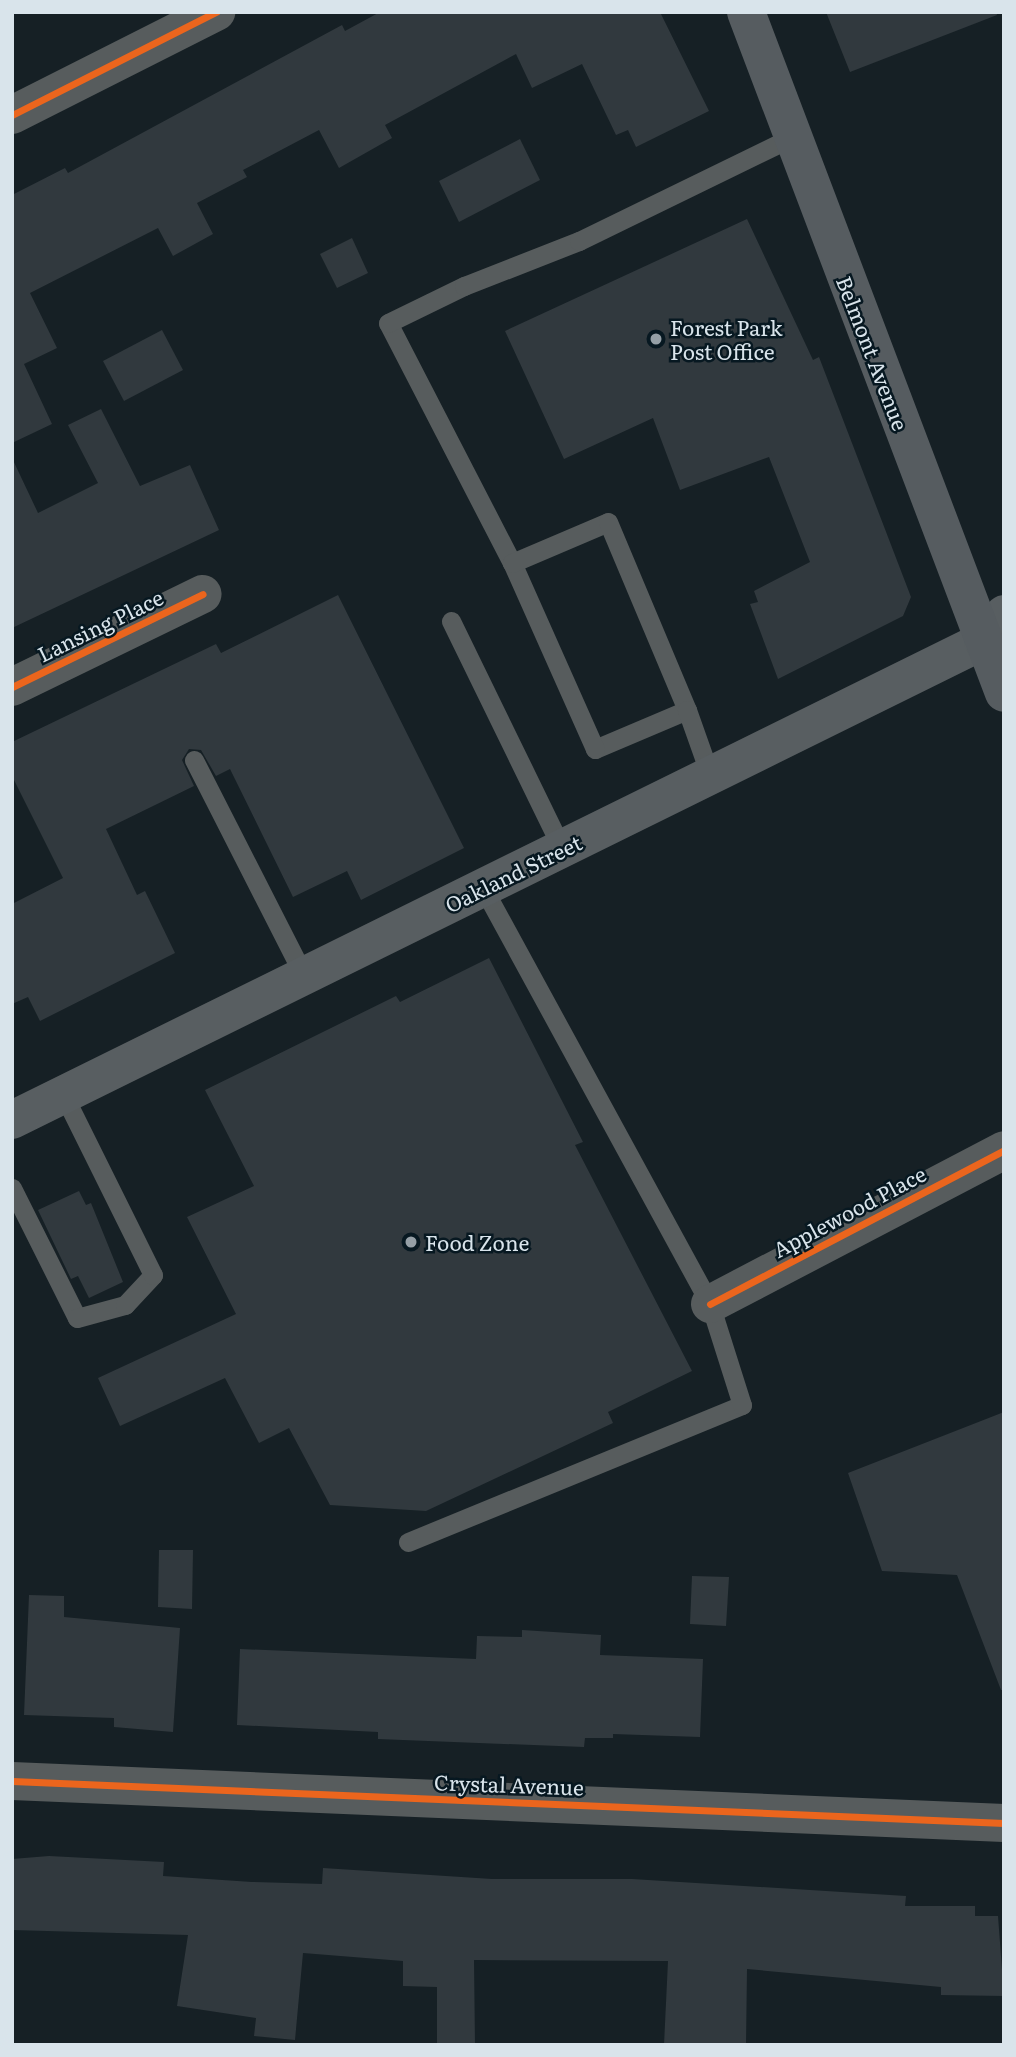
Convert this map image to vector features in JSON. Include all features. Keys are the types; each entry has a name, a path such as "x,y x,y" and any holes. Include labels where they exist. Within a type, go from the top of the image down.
{"main road":[{"name":"Belmont Avenue","path":"746,12 792,137 993,628 1004,693"},
{"name":"Oakland Street","path":"12,1120 710,775 993,628"}],"street":[{"path":"12,115 216,12"},
{"name":"Lansing Place","path":"12,687 203,594"},
{"name":"Applewood Place","path":"710,1304 1004,1150"},
{"name":"Crystal Avenue","path":"12,1781 1004,1823"}],"lane":[{"path":"687,710 595,749 512,562 388,323 464,286 579,241 792,137"},
{"path":"512,562 608,522 687,710 710,775"},
{"path":"451,621 562,849"},
{"path":"194,760 303,974"},
{"path":"408,1542 742,1405 710,1304 483,887"},
{"path":"12,1188 77,1318 125,1305 153,1275 63,1094"}],"building":[{"path":"380,12 660,12 709,111 636,147 628,130 616,135 582,64 532,88 516,54 385,125 392,138 339,168 319,130 243,170 247,177 197,203 213,234 173,256 158,228 30,293 57,348 24,364 52,424 12,443 12,195 65,168 68,173 342,25 345,31"},
{"path":"826,12 996,12 997,15 850,72"},
{"path":"520,139 540,180 459,222 439,181"},
{"path":"747,219 813,360 819,357 911,597 903,616 778,679 750,604 758,602 754,591 810,562 769,457 680,490 653,418 564,459 505,331"},
{"path":"352,238 368,273 337,288 320,254"},
{"path":"162,330 183,370 124,401 103,361"},
{"path":"101,409 140,486 190,465 219,530 12,628 12,458 38,513 98,483 68,425"},
{"path":"338,595 464,848 361,900 347,871 293,897 230,769 216,776 201,750 189,749 182,760 194,786 106,829 137,895 145,891 175,953 40,1021 28,997 12,1004 12,904 63,878 12,776 12,742 216,644 221,653"},
{"name":"Food Zone","path":"489,958 583,1142 575,1145 692,1371 608,1412 613,1423 426,1511 330,1505 289,1428 259,1443 225,1378 120,1426 98,1378 236,1314 187,1217 254,1186 205,1090 396,996 400,1002"},
{"path":"79,1191 86,1205 91,1203 123,1282 89,1298 78,1276 71,1279 38,1210"},
{"path":"1004,1412 1004,1690 1001,1690 957,1575 882,1571 848,1473"},
{"path":"159,1550 193,1550 192,1609 158,1607"},
{"path":"692,1576 729,1577 726,1626 690,1624"},
{"path":"29,1595 64,1596 64,1617 180,1628 173,1732 114,1727 114,1718 24,1715"},
{"path":"522,1630 601,1635 600,1655 703,1659 700,1737 613,1734 613,1738 585,1738 584,1747 378,1739 378,1732 237,1725 240,1649 476,1659 477,1636 522,1637"},
{"path":"49,1856 164,1862 163,1876 252,1882 322,1884 323,1868 492,1879 632,1879 906,1896 905,1906 975,1906 975,1916 998,1916 1004,1996 941,1995 941,1987 747,1969 746,2045 664,2045 668,1961 474,1960 475,2045 437,2045 437,1987 403,1986 403,1961 303,1953 295,2040 254,2036 256,2018 177,2006 188,1935 12,1930 12,1859"}],"cycle path":[{"path":"12,115 216,12"},
{"path":"12,687 203,594"},
{"path":"710,1304 1004,1150"},
{"path":"12,1781 1004,1823"}],"place":[{"name":"Forest Park Post Office","path":"656,339"},
{"name":"Food Zone","path":"411,1242"}]}
